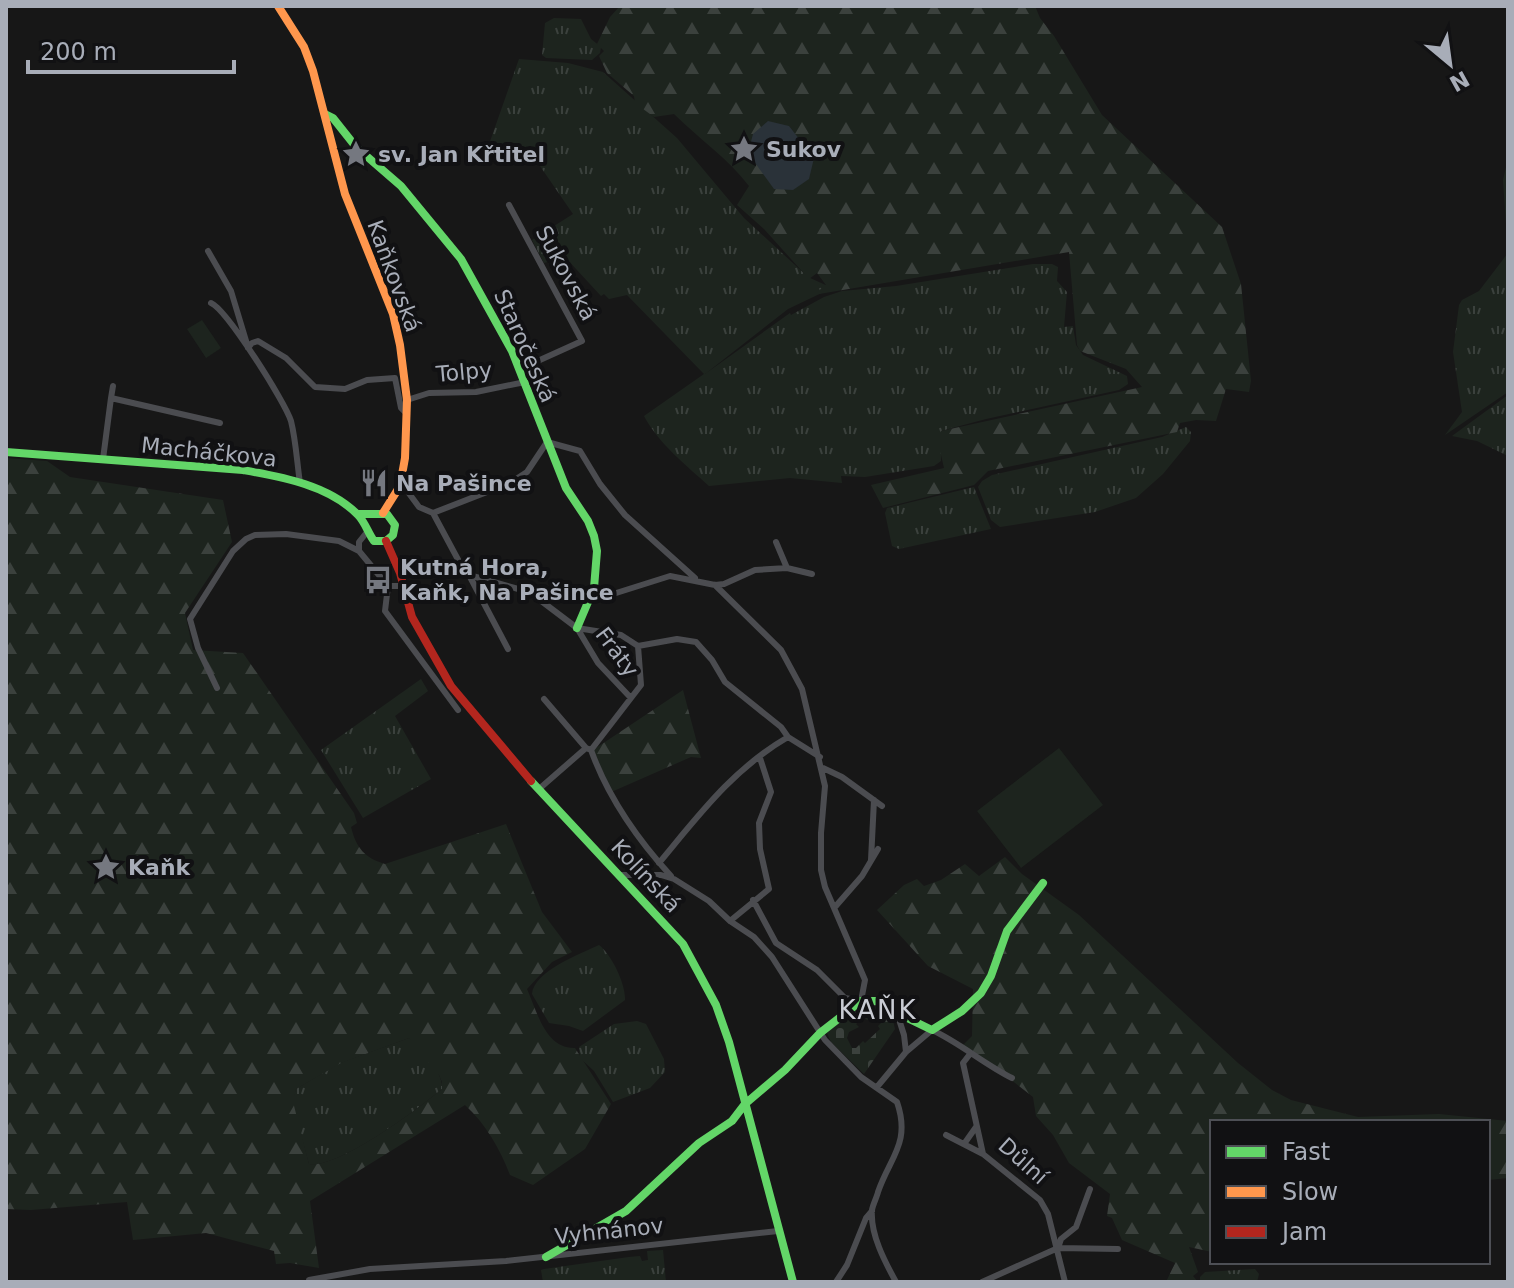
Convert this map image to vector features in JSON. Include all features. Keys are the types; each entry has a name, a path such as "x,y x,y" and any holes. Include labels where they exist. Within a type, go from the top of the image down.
{"street":[{"name":"Kaňkovská","path":"278,6 304,47 313,71 345,194 393,314 400,345 407,400 405,458 400,486 387,515"},
{"name":"Staročeská","path":"325,112 365,156 401,186 461,259 520,369 566,488 594,536 596,571 590,597 577,628"},
{"name":"Sukovská","path":"509,205 582,341 520,369"},
{"path":"208,251 231,291 248,348"},
{"path":"211,303 219,306 248,348 290,419 300,483"},
{"path":"248,348 258,341 271,348 286,358 315,387 345,389 367,380 395,378 401,408 407,414"},
{"name":"Tolpy","path":"407,400 429,393 476,392 525,382"},
{"path":"99,459 113,386"},
{"path":"111,398 220,423"},
{"path":"433,513 510,483 527,472 547,442 580,451 600,484 625,515 698,580"},
{"name":"Macháčkova","path":"6,452 243,470 300,483 326,494 358,514"},
{"path":"400,486 419,507 433,513 508,649"},
{"path":"358,514 387,515 395,530 386,541 374,541 358,514"},
{"path":"359,551 359,542 371,516"},
{"path":"217,688 190,619 233,551 246,539 255,535 286,534 331,539 359,551 388,586 385,611 458,710"},
{"name":"Kolínská","path":"386,541 412,617 451,686 539,789 664,921 695,962 716,1005 793,1282"},
{"path":"776,542 787,568"},
{"path":"670,576 677,564"},
{"path":"469,575 529,592 590,597 613,594 670,576 715,585 755,570 787,568 812,574"},
{"path":"715,585 781,650 802,689 823,768 821,870 825,887 865,980 861,1001 820,1033"},
{"path":"388,586 403,586"},
{"path":"529,592 577,628 621,635 638,646 677,639 696,642 725,682 781,727 792,740 820,757"},
{"name":"Fráty","path":"577,628 598,663 630,697"},
{"name":"Fráty","path":"539,789 588,749 641,685 638,646"},
{"path":"544,699 588,749 612,796 659,863 674,879 709,901 730,921 754,937 772,957 820,1033 841,1058 861,1077 897,1102 901,1117 901,1143 897,1157 882,1181 847,1265 836,1282"},
{"path":"659,863 723,786 760,758 812,732"},
{"path":"730,921 769,889 760,849 759,823 771,792 760,758"},
{"path":"823,768 842,777 882,806"},
{"path":"870,863 874,800"},
{"path":"835,907 853,888 878,849"},
{"path":"620,875 661,875 674,879"},
{"path":"877,1087 906,1052 987,986 1003,940 1018,913 1043,883"},
{"path":"753,900 761,918 782,948 817,970 845,998 884,1001 897,1012 948,1037 970,1054 1012,1078"},
{"path":"772,957 782,948"},
{"path":"897,1012 906,1052"},
{"name":"Vyhnánov","path":"546,1257 626,1211 699,1143 732,1121 745,1104 785,1070 820,1033"},
{"name":"Důlní","path":"970,1054 963,1063 983,1154 1040,1200 1048,1214 1065,1282"},
{"path":"964,1144 976,1127"},
{"path":"946,1135 983,1154"},
{"path":"1058,1248 1061,1239 1076,1227 1090,1189"},
{"path":"872,1210 881,1250 895,1282"},
{"name":"Vyhnánov","path":"546,1257 778,1231"},
{"path":"982,1282 1058,1248 1118,1249"},
{"path":"309,1280 370,1269 546,1257"}],"green space":[{"path":"620,6 1035,6 1102,115 1222,227 1241,284 1251,381 1249,392 1226,389 1216,421 1180,423 1177,432 988,471 974,485 883,508 871,485 944,468 937,437 941,431 1142,387 1126,369 1080,351 1069,252 819,294 817,292 826,285 817,273 809,279 764,229 737,205 749,186 732,166 674,114 654,117 635,103 634,96 607,73 599,56 604,51 597,44 610,17"},
{"path":"554,18 581,19 591,39 601,47 600,53 592,60 546,58 542,55 545,23"},
{"path":"519,59 568,63 603,72 677,138 744,218 808,277 832,288 788,309 705,374 790,313 842,291 896,286 1033,264 1052,264 1058,267 1057,281 1067,292 1064,327 1073,326 1076,345 1083,355 1127,376 1128,384 1119,390 941,431 941,461 934,466 865,477 841,476 842,483 790,478 709,486 665,445 644,416 704,374 627,295 609,299 604,294 601,296 565,257 544,263 532,240 573,214 540,166 515,161 516,157 487,150"},
{"path":"1508,159 1508,253 1503,180"},
{"path":"1508,253 1508,392 1445,435 1462,412 1453,352 1459,305 1479,291"},
{"path":"202,320 221,348 206,358 187,329"},
{"path":"1508,395 1508,456 1477,441 1452,436"},
{"path":"1186,427 1191,432 1190,441 1163,474 1136,498 1095,512 1000,527 991,520 978,487 992,475 1162,437"},
{"path":"6,458 47,461 70,477 223,500 232,542 185,613 193,650 243,653 354,813 357,823 351,827 353,834 362,851 372,859 385,864 506,824 542,912 572,952 552,962 527,989 549,1036 565,1047 575,1048 611,1104 585,1149 533,1185 510,1175 492,1137 465,1105 310,1201 319,1268 276,1264 274,1251 206,1233 133,1240 127,1202 31,1210 6,1209","holes":["409,1038 439,1075 442,1089 397,1123 339,1157 309,1164 293,1102 296,1089 341,1063"]},
{"path":"974,487 991,529 899,549 892,546 885,513 887,508"},
{"path":"421,679 428,691 395,716 431,779 363,818 321,750"},
{"path":"683,690 701,758 691,757 609,793 593,750"},
{"path":"1059,748 1103,805 1021,868 977,811"},
{"path":"1005,857 1022,874 1079,915 1238,1063 1272,1090 1291,1100 1358,1117 1439,1114 1508,1121 1508,1178 1490,1180 1490,1120 1210,1120 1210,1252 1189,1247 1198,1272 1193,1276 1198,1282 1166,1282 1175,1263 1122,1240 1112,1218 1107,1216 1110,1194 1069,1163 1053,1135 1036,1116 1033,1097 992,1065 961,1047 972,1036 973,989 928,966 877,910 904,885 917,879 924,886 941,880 965,864 979,876"},
{"path":"599,945 617,970 625,1000 583,1031 549,1023 532,994 535,986 559,964"},
{"path":"869,1003 884,1004 891,1012 895,1029 864,1074 831,1042 827,1033 842,1019","holes":["877,1015 883,1021 878,1026 880,1029 865,1043 863,1041 852,1048 847,1038 849,1032 859,1027 856,1024 864,1017 867,1020"]},
{"path":"637,1021 646,1024 664,1059 665,1072 650,1088 613,1102 594,1071 580,1058 579,1047 614,1024"},
{"path":"409,1038 436,1069 442,1089 357,1148 322,1163 309,1164 292,1102 296,1089 340,1063"},
{"path":"663,1250 666,1282 543,1282 541,1270 544,1269 640,1256 642,1261 648,1260 647,1251"},
{"path":"1255,1269 1259,1274 1257,1282 1200,1281 1205,1272"}],"shaded area":[{"path":"768,121 789,126 814,158 809,179 793,190 774,189 748,153 753,134"}],"traffic: fast":[{"path":"325,114 333,118 356,147 401,186 461,259 512,351 566,488 594,536 597,551 594,588 577,628"},
{"path":"6,452 243,470 273,476 333,496 360,518 374,541 386,541 393,535 395,525 387,514 358,514"},
{"path":"531,781 683,944 716,1005 729,1042 793,1282"},
{"path":"546,1257 626,1211 699,1143 732,1121 745,1104 785,1070 820,1033 861,1001 884,1001 901,1015 932,1030 962,1011 981,993 991,976 1007,931 1043,883"}],"traffic: slow":[{"path":"278,6 304,47 313,71 345,194 393,314 400,345 407,400 405,458 400,486 383,513"}],"traffic: jam":[{"path":"386,541 400,573 412,617 451,686 531,781"}],"place":[{"name":"Sukov","path":"744,149"},
{"name":"sv. Jan Křtitel","path":"356,154"},
{"name":"Na Pašince","path":"374,483"},
{"name":"Kutná Hora, Kaňk, Na Pašince","path":"378,580"},
{"name":"Kaňk","path":"106,867"}],"district":[{"name":"KAŇK","path":"878,1010"}]}
